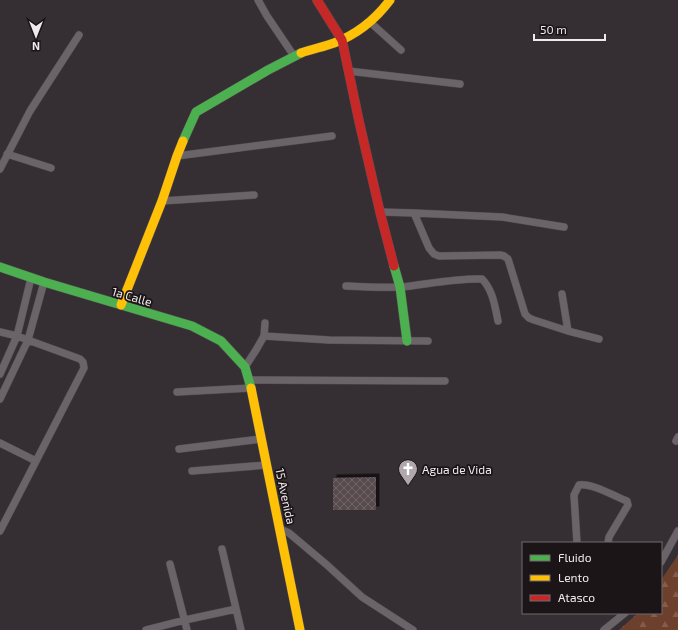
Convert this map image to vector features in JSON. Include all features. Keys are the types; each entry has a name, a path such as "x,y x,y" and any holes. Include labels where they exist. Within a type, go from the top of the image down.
{"street":[{"path":"258,0 294,56"},
{"path":"317,0 342,40 380,212 400,287 407,341"},
{"path":"121,305 162,200 177,156 193,117 199,110 294,56 342,40 356,33 371,23 390,0"},
{"path":"371,23 401,50"},
{"path":"0,169 30,111 79,34"},
{"path":"348,70 460,84"},
{"path":"177,156 332,136"},
{"path":"7,154 51,168"},
{"path":"162,200 254,195"},
{"path":"380,212 502,217 564,227"},
{"path":"414,213 429,248 434,254 439,256 504,256 508,259 525,314 529,318 568,331 599,339"},
{"name":"1a Calle","path":"0,267 44,282 192,326 220,340 245,367"},
{"path":"0,374 17,336 31,278"},
{"path":"346,286 400,287 454,280 482,279 486,283 492,297 498,321"},
{"path":"0,399 28,340 44,282"},
{"path":"562,294 568,331"},
{"path":"245,367 264,336 265,323"},
{"path":"0,332 17,336 80,358 83,362 84,368 0,531"},
{"path":"264,336 329,340 428,341"},
{"name":"15 Avenida","path":"245,367 267,465 300,630"},
{"path":"177,392 250,384 445,381"},
{"path":"179,449 261,438"},
{"path":"0,443 36,461"},
{"path":"192,471 267,465"},
{"path":"577,542 574,495 579,485 583,484 592,486 627,501 628,503 609,537 608,542"},
{"path":"280,529 289,533 362,598 413,630"},
{"path":"662,560 678,531"},
{"path":"222,549 241,630"},
{"path":"170,564 187,630"},
{"path":"146,630 236,609"},
{"path":"604,630 624,614"}],"green space":[{"path":"678,555 678,630 619,630 637,614 662,614 662,579"}],"building":[{"path":"376,477 376,510 333,510 333,478"}],"traffic: fast":[{"path":"183,141 196,112 268,70 301,53"},
{"path":"394,266 400,287 407,341"},
{"path":"0,267 44,282 192,326 221,341 245,367 251,388"}],"traffic: slow":[{"path":"301,53 334,43 358,31 372,20 390,0"},
{"path":"121,305 162,201 183,141"},
{"path":"251,388 300,630"}],"traffic: jam":[{"path":"317,0 342,40 359,121 394,266"}],"place":[{"name":"Agua de Vida","path":"408,486"}]}
